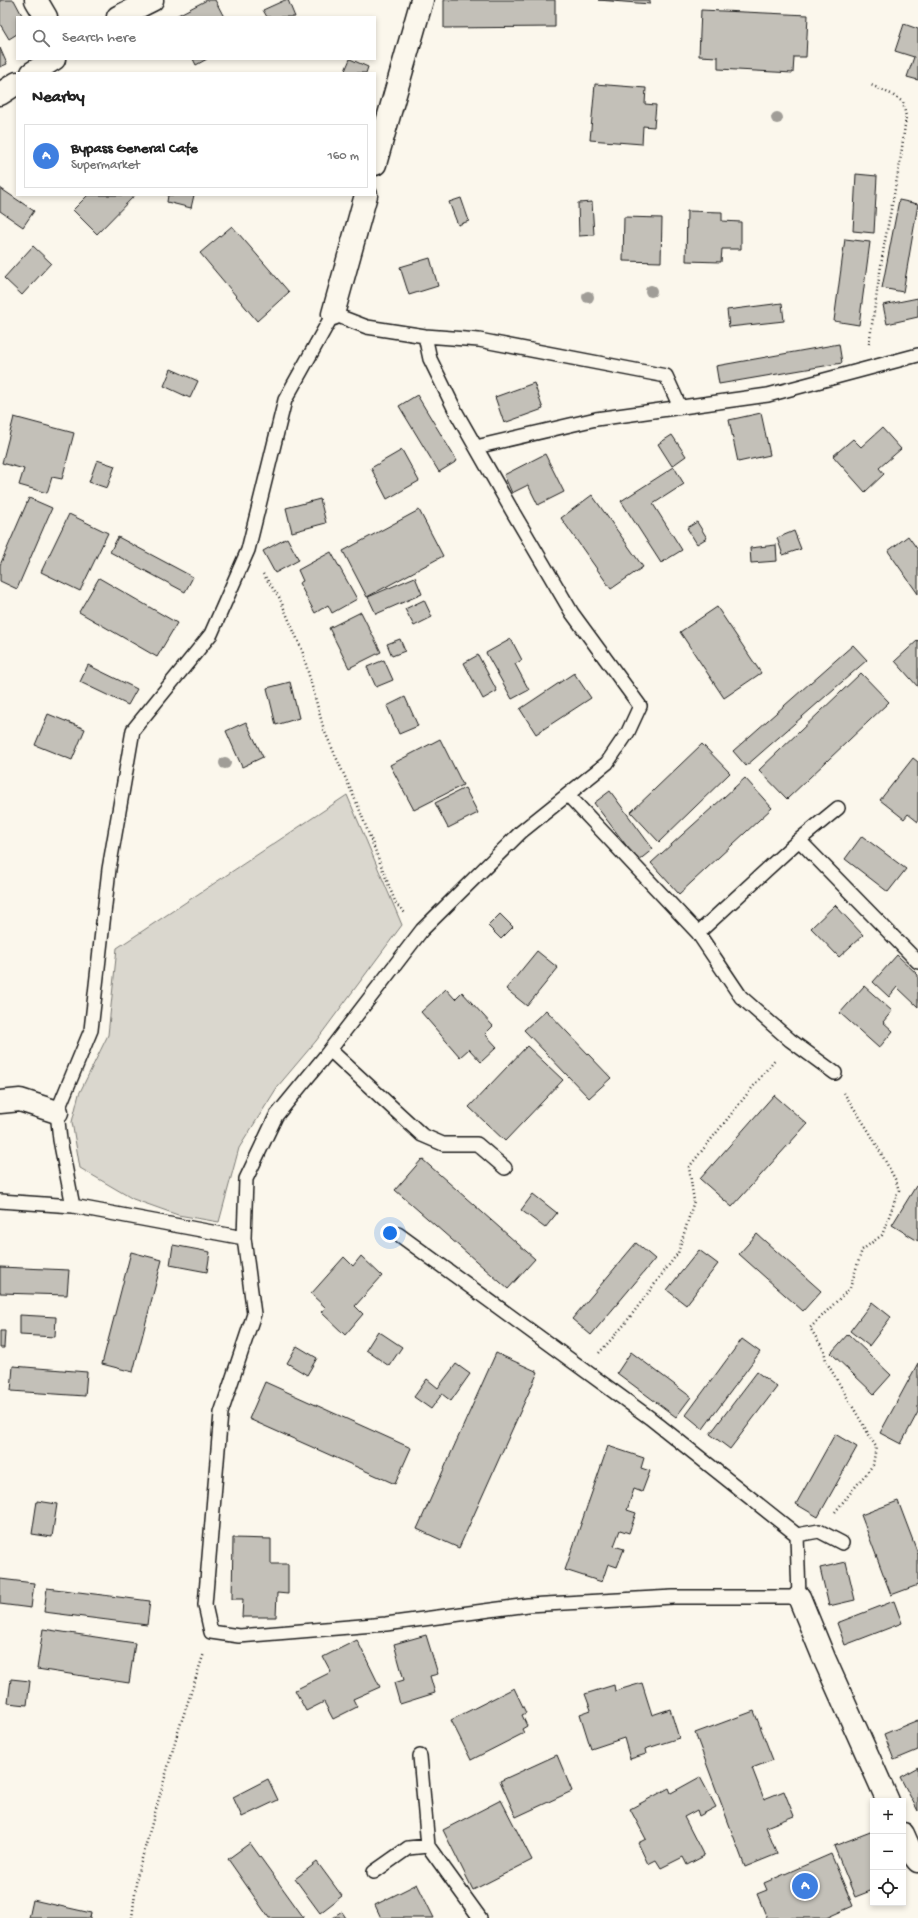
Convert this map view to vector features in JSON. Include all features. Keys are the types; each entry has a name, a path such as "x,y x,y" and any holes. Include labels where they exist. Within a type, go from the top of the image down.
{"street":[{"path":"36,0 45,16"},
{"path":"120,16 152,0"},
{"path":"376,161 422,0"},
{"path":"34,72 52,60"},
{"path":"0,94 16,84"},
{"path":"333,314 366,196"},
{"path":"0,1102 20,1100 57,1112"},
{"path":"799,1597 824,1658 887,1798"},
{"path":"906,1841 911,1852 918,1861"}],"lane":[{"path":"73,1206 60,1140 57,1112 91,1030 108,870 133,730 211,634 248,550 284,400 333,314 367,327 425,336 479,340 666,376 680,407"},
{"path":"425,336 430,359 476,447 572,612 640,706 628,732 607,763 521,832 422,930 330,1050 276,1116 246,1179 244,1238 254,1314 221,1413 204,1605 211,1632 239,1636 386,1624 528,1605 673,1597 799,1597 797,1535"},
{"path":"476,447 596,419 768,395 918,355"},
{"path":"568,795 698,934 741,997 790,1040 835,1073"},
{"path":"698,934 799,840 838,808"},
{"path":"799,840 918,962"},
{"path":"330,1050 422,1135 443,1144 477,1144 505,1168"},
{"path":"0,1201 73,1206 244,1238"},
{"path":"398,1234 650,1418 797,1535 819,1532 842,1543"},
{"path":"420,1756 428,1846 480,1918"},
{"path":"374,1872 408,1848 428,1846"}],"path":[{"path":"871,86 891,94 903,102 906,117 900,163 884,246 868,349 877,367"},
{"path":"248,550 279,597 302,650 324,730 358,806 396,904 422,930"},
{"path":"584,1370 624,1325 678,1253 694,1201 689,1167 790,1040"},
{"path":"819,1532 873,1465 876,1447 826,1361 824,1350 810,1328 850,1288 862,1250 882,1235 899,1190 895,1179 870,1133 839,1086 835,1073"},
{"path":"132,1918 137,1876 177,1735 211,1632"}],"shaded area":[{"path":"347,795 402,925 316,1041 278,1086 239,1148 219,1222 178,1215 133,1199 80,1168 72,1122 79,1094 108,1035 117,948"}],"building":[{"path":"0,0 14,0 22,16 16,16 16,35 9,39 0,24"},
{"path":"207,0 215,0 223,16 176,16"},
{"path":"288,0 295,16 266,16 263,10"},
{"path":"444,0 555,0 555,27 444,28"},
{"path":"598,0 650,0 650,4"},
{"path":"701,10 808,15 806,57 794,57 793,73 718,69 718,57 699,56"},
{"path":"904,24 918,29 918,80 907,77 914,57 895,51"},
{"path":"0,48 7,64 0,67"},
{"path":"194,60 205,60 196,65"},
{"path":"350,60 368,67 366,72 344,72"},
{"path":"595,84 646,88 645,104 656,105 654,127 643,126 642,144 590,140"},
{"path":"856,174 877,176 874,233 853,231"},
{"path":"0,188 34,211 23,227 0,211"},
{"path":"87,196 134,196 97,234 73,210"},
{"path":"168,196 194,196 191,208 167,202"},
{"path":"461,198 469,221 458,225 449,202"},
{"path":"899,200 918,204 903,292 882,288"},
{"path":"592,202 594,235 579,236 578,203"},
{"path":"687,211 722,212 722,221 741,222 741,249 722,249 721,262 686,261"},
{"path":"624,217 662,218 661,262 623,261"},
{"path":"232,226 289,292 257,321 200,253"},
{"path":"845,239 870,242 859,325 834,321"},
{"path":"33,246 51,263 22,295 4,278"},
{"path":"430,258 438,286 409,295 400,267"},
{"path":"918,298 918,317 887,324 883,305"},
{"path":"782,303 784,321 729,327 727,310"},
{"path":"839,344 842,363 719,384 716,366"},
{"path":"171,369 198,381 190,398 164,386"},
{"path":"534,383 543,409 504,423 495,397"},
{"path":"417,395 457,461 439,472 399,406"},
{"path":"761,413 770,455 738,462 729,420"},
{"path":"14,417 74,433 62,479 52,477 47,493 19,485 24,469 2,463"},
{"path":"882,428 901,449 879,468 884,474 865,492 833,456 853,439 861,447"},
{"path":"672,435 686,456 672,466 658,444"},
{"path":"402,450 419,481 387,499 371,468"},
{"path":"545,454 564,492 538,505 528,485 512,493 504,475"},
{"path":"97,460 115,466 107,488 89,482"},
{"path":"674,467 684,484 653,504 682,550 661,563 621,501"},
{"path":"592,495 643,567 611,589 561,518"},
{"path":"29,498 52,508 17,589 0,581 0,565"},
{"path":"320,499 326,523 292,532 286,508"},
{"path":"419,510 443,556 367,597 343,551"},
{"path":"69,514 108,533 80,591 41,572"},
{"path":"697,522 707,538 697,544 687,528"},
{"path":"794,531 801,549 783,555 777,538"},
{"path":"908,536 918,550 918,594 888,551"},
{"path":"118,537 193,577 185,592 110,552"},
{"path":"287,538 299,560 275,573 263,551"},
{"path":"776,545 777,561 751,563 750,548"},
{"path":"331,552 357,599 332,613 328,605 315,613 299,583 303,581 298,570"},
{"path":"415,577 422,594 376,614 368,597"},
{"path":"99,578 177,623 157,657 79,612"},
{"path":"424,600 432,617 414,626 405,609"},
{"path":"717,607 761,673 724,698 680,632"},
{"path":"361,612 381,652 349,668 329,628"},
{"path":"400,639 405,651 392,656 387,644"},
{"path":"511,639 522,660 515,664 529,690 512,699 486,653"},
{"path":"918,640 918,687 895,661"},
{"path":"853,645 867,660 746,766 733,751"},
{"path":"478,655 497,691 483,699 464,663"},
{"path":"384,660 393,680 376,687 367,667"},
{"path":"88,665 137,689 128,705 80,682"},
{"path":"574,673 591,698 536,734 520,709"},
{"path":"861,673 889,702 787,799 759,770"},
{"path":"290,682 299,718 276,725 267,688"},
{"path":"405,697 418,726 399,734 387,706"},
{"path":"48,714 85,729 72,760 35,745"},
{"path":"246,722 263,757 242,767 226,731"},
{"path":"440,739 463,785 414,810 390,765"},
{"path":"702,744 730,773 659,842 631,812"},
{"path":"913,758 918,762 918,822 908,814 904,819 880,800"},
{"path":"745,778 772,808 679,894 651,863"},
{"path":"465,788 478,813 448,828 435,803"},
{"path":"610,791 653,849 638,861 594,803"},
{"path":"862,836 906,869 888,892 845,859"},
{"path":"835,905 863,935 839,957 811,928"},
{"path":"500,914 513,927 501,939 488,926"},
{"path":"537,951 558,968 527,1006 506,989"},
{"path":"897,955 918,975 918,1007 897,987 889,997 873,982"},
{"path":"864,986 892,1011 883,1022 893,1031 879,1048 840,1013"},
{"path":"446,989 455,999 462,992 493,1026 485,1034 497,1047 481,1062 469,1049 460,1057 421,1012"},
{"path":"546,1010 611,1078 589,1098 524,1030"},
{"path":"527,1046 563,1080 505,1141 469,1107"},
{"path":"774,1095 807,1124 732,1207 700,1179"},
{"path":"422,1159 535,1259 508,1289 395,1190"},
{"path":"916,1186 918,1187 918,1241 892,1225"},
{"path":"533,1194 557,1213 545,1228 521,1210"},
{"path":"757,1234 821,1291 803,1311 739,1254"},
{"path":"636,1243 655,1259 591,1335 572,1319"},
{"path":"173,1245 210,1252 207,1272 170,1265"},
{"path":"699,1250 718,1264 686,1305 667,1290"},
{"path":"131,1252 162,1260 133,1372 102,1364"},
{"path":"361,1256 382,1276 355,1306 363,1314 345,1335 321,1312 326,1308 311,1294 344,1257 353,1266"},
{"path":"0,1267 69,1270 67,1295 0,1293"},
{"path":"872,1302 891,1317 869,1346 850,1331"},
{"path":"20,1315 56,1317 55,1337 20,1335"},
{"path":"0,1331 5,1331 4,1348 0,1348"},
{"path":"378,1331 402,1347 389,1366 366,1350"},
{"path":"848,1334 891,1375 874,1394 831,1353"},
{"path":"742,1339 760,1352 703,1429 686,1415"},
{"path":"297,1346 317,1358 307,1375 287,1363"},
{"path":"631,1352 691,1397 676,1417 617,1373"},
{"path":"496,1353 538,1372 459,1548 417,1529"},
{"path":"918,1363 918,1412 901,1444 880,1433"},
{"path":"456,1364 470,1374 451,1401 442,1394 431,1409 414,1397 427,1379 438,1388"},
{"path":"13,1366 87,1372 85,1396 11,1391"},
{"path":"757,1372 777,1387 730,1449 710,1434"},
{"path":"265,1382 411,1448 395,1484 249,1419"},
{"path":"835,1434 857,1447 818,1517 796,1504"},
{"path":"608,1446 644,1458 641,1468 650,1471 642,1492 634,1489 627,1510 636,1513 629,1533 620,1530 614,1546 624,1549 617,1567 608,1564 602,1582 565,1570"},
{"path":"37,1501 57,1504 52,1537 32,1534"},
{"path":"898,1501 918,1554 918,1585 891,1595 861,1515"},
{"path":"233,1538 271,1539 271,1564 288,1564 288,1594 277,1593 276,1617 242,1617 243,1599 232,1599"},
{"path":"846,1562 855,1600 829,1606 820,1568"},
{"path":"0,1579 34,1583 31,1608 0,1604"},
{"path":"47,1588 150,1601 147,1625 44,1612"},
{"path":"894,1601 902,1623 845,1645 837,1623"},
{"path":"43,1629 135,1643 129,1683 37,1669"},
{"path":"426,1635 438,1674 430,1676 435,1693 400,1704 394,1683 404,1680 394,1644"},
{"path":"357,1640 380,1687 353,1699 357,1707 333,1719 324,1702 306,1711 295,1690 331,1672 323,1657"},
{"path":"11,1679 30,1681 27,1705 8,1703"},
{"path":"642,1683 652,1715 670,1709 679,1738 645,1749 646,1754 630,1759 624,1738 591,1749 580,1714 591,1710 585,1694 614,1685 615,1691"},
{"path":"514,1688 526,1713 522,1715 527,1726 522,1729 524,1733 471,1760 451,1720"},
{"path":"754,1711 773,1760 752,1768 764,1799 784,1791 794,1816 766,1827 777,1854 745,1867 695,1733"},
{"path":"918,1720 918,1750 894,1760 884,1734"},
{"path":"557,1755 572,1791 516,1817 500,1781"},
{"path":"918,1767 918,1811 900,1777"},
{"path":"700,1777 716,1807 699,1816 697,1810 684,1817 704,1856 687,1865 683,1857 661,1868 656,1860 648,1864 638,1843 646,1839 630,1809 669,1788 671,1793"},
{"path":"268,1779 278,1800 242,1817 233,1797"},
{"path":"501,1800 532,1860 473,1890 443,1830"},
{"path":"870,1832 870,1891 855,1897 834,1846"},
{"path":"250,1843 304,1918 269,1918 228,1859"},
{"path":"831,1854 853,1906 826,1918 767,1918 757,1894 767,1890 764,1883"},
{"path":"317,1862 342,1896 320,1913 295,1879"},
{"path":"417,1884 434,1918 381,1918 375,1905"},
{"path":"33,1900 91,1913 90,1918 29,1918"},
{"path":"342,1912 346,1918 333,1918"}],"place":[{"name":"Bypass General Cafe","path":"805,1886"}]}
